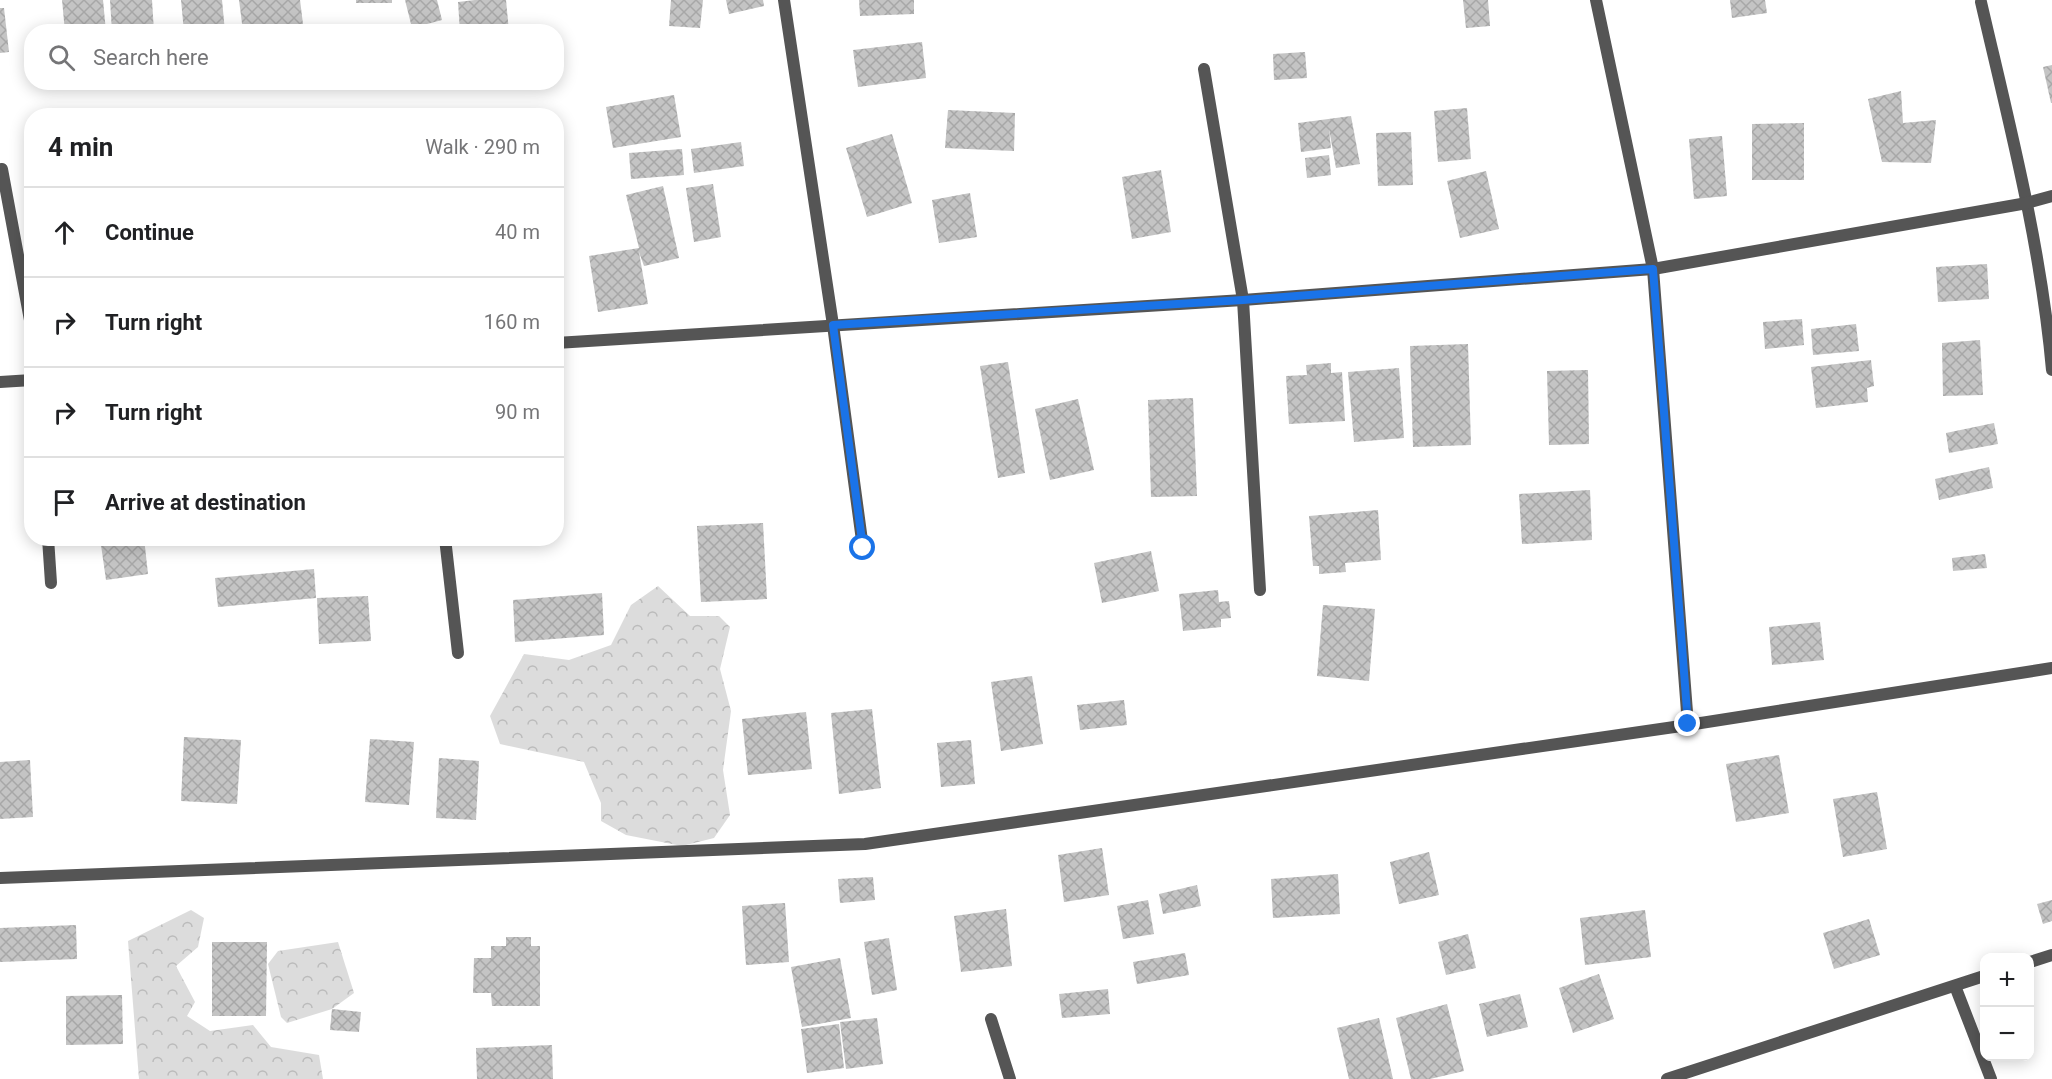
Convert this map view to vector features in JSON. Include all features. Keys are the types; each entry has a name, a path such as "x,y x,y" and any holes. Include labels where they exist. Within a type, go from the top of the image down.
{"street":[{"path":"784,0 833,325 863,548"},
{"path":"1596,0 1653,269 1688,724"},
{"path":"1981,2 2027,203 2048,325 2052,370"},
{"path":"1204,69 1243,300 1260,590"},
{"path":"2,169 24,288"},
{"path":"564,342 1243,300 1653,269 2027,203 2052,196"},
{"path":"0,382 24,380"},
{"path":"49,546 51,583"},
{"path":"446,546 458,653"},
{"path":"0,878 865,843 1688,724 2052,668"},
{"path":"2034,961 2052,954"},
{"path":"1666,1079 1980,977"},
{"path":"1955,986 1991,1079"},
{"path":"991,1019 1010,1079"}],"green space":[{"path":"658,586 690,616 719,616 730,627 720,669 731,711 723,770 730,815 714,838 682,846 626,835 601,821 601,803 584,762 500,744 490,716 524,654 569,660 611,645 631,605"},
{"path":"191,910 204,918 198,947 176,966 195,1002 187,1016 210,1031 253,1025 271,1047 319,1055 323,1079 139,1079 128,941"},
{"path":"338,942 354,993 332,1009 287,1023 281,1017 268,964 278,951"}],"building":[{"path":"62,0 103,0 105,24 64,24"},
{"path":"110,0 152,0 154,24 112,24"},
{"path":"181,0 222,0 224,24 183,24"},
{"path":"239,0 300,0 303,24 242,24"},
{"path":"356,0 392,0 392,3 356,3"},
{"path":"405,0 437,0 442,20 427,24 411,24"},
{"path":"506,0 508,24 459,24 458,2"},
{"path":"671,0 703,0 700,28 669,26"},
{"path":"726,0 763,0 764,6 729,14"},
{"path":"859,0 914,0 914,14 860,16"},
{"path":"1463,0 1488,0 1490,26 1466,28"},
{"path":"1730,0 1765,0 1767,13 1732,18"},
{"path":"0,8 4,8 9,52 0,53"},
{"path":"922,42 926,78 858,87 853,50"},
{"path":"1305,52 1307,78 1274,80 1273,54"},
{"path":"2052,65 2052,103 2051,103 2043,67"},
{"path":"1901,91 1903,123 1936,120 1931,163 1882,162 1868,99"},
{"path":"674,95 681,137 613,148 606,107"},
{"path":"1467,108 1471,159 1438,162 1434,111"},
{"path":"948,110 1015,113 1014,151 945,148"},
{"path":"1351,116 1360,164 1336,168 1329,129 1331,148 1301,152 1298,123"},
{"path":"1804,123 1804,180 1752,180 1752,124"},
{"path":"1411,132 1413,185 1378,186 1376,133"},
{"path":"892,134 912,203 867,217 846,148"},
{"path":"1722,136 1727,196 1694,199 1689,139"},
{"path":"741,142 744,166 694,173 691,149"},
{"path":"682,149 684,175 631,179 629,153"},
{"path":"1329,155 1331,175 1307,178 1305,158"},
{"path":"1161,170 1171,232 1132,239 1122,177"},
{"path":"1486,171 1499,229 1460,238 1447,181"},
{"path":"713,184 721,237 694,242 686,188"},
{"path":"663,186 679,258 644,266 639,252 648,304 598,312 589,256 639,248 626,195"},
{"path":"970,193 977,237 939,243 932,200"},
{"path":"1987,264 1989,299 1938,302 1936,267"},
{"path":"1802,319 1804,345 1765,349 1763,322"},
{"path":"1856,324 1859,351 1813,355 1811,329"},
{"path":"1980,340 1983,395 1943,396 1942,343"},
{"path":"1468,344 1471,445 1413,447 1410,346"},
{"path":"1871,360 1874,386 1867,388 1868,402 1816,408 1811,367"},
{"path":"1008,362 1025,473 998,478 980,366"},
{"path":"1331,363 1331,373 1342,372 1345,421 1289,424 1286,376 1307,375 1306,365"},
{"path":"1399,368 1404,438 1354,442 1348,372"},
{"path":"1588,370 1589,444 1549,445 1547,371"},
{"path":"1193,398 1197,496 1151,497 1148,400"},
{"path":"1078,399 1094,470 1050,480 1035,409"},
{"path":"1994,423 1998,444 1949,453 1946,433"},
{"path":"1989,467 1993,488 1939,500 1935,479"},
{"path":"1590,490 1592,540 1522,544 1519,494"},
{"path":"1378,510 1381,560 1345,563 1346,572 1319,574 1319,566 1313,566 1309,516"},
{"path":"763,523 767,599 701,602 697,526"},
{"path":"101,546 145,546 148,574 106,580"},
{"path":"1151,551 1159,591 1102,603 1094,563"},
{"path":"1985,554 1987,568 1953,571 1952,558"},
{"path":"314,569 316,598 218,607 215,578"},
{"path":"1218,590 1219,602 1229,601 1231,618 1221,619 1221,627 1183,631 1179,594"},
{"path":"602,593 604,635 515,642 513,600"},
{"path":"368,596 371,641 319,644 317,598"},
{"path":"1323,605 1375,609 1369,681 1317,676"},
{"path":"1820,622 1824,660 1772,665 1769,627"},
{"path":"1032,676 1043,744 1001,751 991,682"},
{"path":"1124,700 1127,725 1080,730 1077,705"},
{"path":"872,709 881,788 839,794 831,713"},
{"path":"806,712 812,769 748,775 742,719"},
{"path":"184,737 241,740 237,804 181,801"},
{"path":"370,739 414,742 409,805 365,802"},
{"path":"971,740 975,784 941,787 937,743"},
{"path":"1779,755 1789,813 1736,822 1726,764"},
{"path":"439,758 479,761 476,820 436,818"},
{"path":"30,760 33,817 0,819 0,762"},
{"path":"1877,792 1887,849 1843,857 1833,799"},
{"path":"1102,848 1109,895 1064,902 1058,855"},
{"path":"1429,852 1439,895 1399,904 1390,862"},
{"path":"1338,874 1340,914 1273,918 1271,879"},
{"path":"873,877 875,900 840,903 838,879"},
{"path":"1197,885 1201,906 1163,914 1159,894"},
{"path":"1148,900 1154,934 1123,939 1117,906"},
{"path":"2052,900 2052,921 2043,924 2037,904"},
{"path":"785,903 789,962 746,965 742,906"},
{"path":"1006,909 1012,966 961,972 954,916"},
{"path":"1645,910 1651,957 1585,965 1580,918"},
{"path":"1869,919 1880,955 1834,969 1823,933"},
{"path":"76,925 77,959 0,962 0,928"},
{"path":"1468,934 1476,968 1446,975 1438,942"},
{"path":"506,937 531,937 531,946 540,946 540,1006 492,1006 491,993 473,993 474,958 491,958 491,946 506,946"},
{"path":"889,938 897,990 872,995 864,942"},
{"path":"212,942 267,942 266,1016 212,1016"},
{"path":"1185,953 1189,975 1137,984 1133,962"},
{"path":"840,958 851,1018 802,1027 791,967"},
{"path":"1599,974 1614,1019 1573,1033 1559,988"},
{"path":"1108,989 1110,1014 1062,1018 1059,994"},
{"path":"1520,994 1528,1027 1487,1037 1479,1004"},
{"path":"122,995 123,1044 66,1045 66,996"},
{"path":"1447,1004 1464,1071 1430,1079 1411,1079 1396,1018"},
{"path":"332,1009 361,1012 359,1032 330,1030"},
{"path":"877,1018 883,1064 846,1069 840,1022"},
{"path":"1379,1018 1393,1079 1349,1079 1337,1028"},
{"path":"839,1024 844,1068 807,1073 801,1029"},
{"path":"552,1045 553,1079 477,1079 476,1048"}],"route":[{"path":"863,548 833,325 1243,300 1653,269 1688,724"}]}
